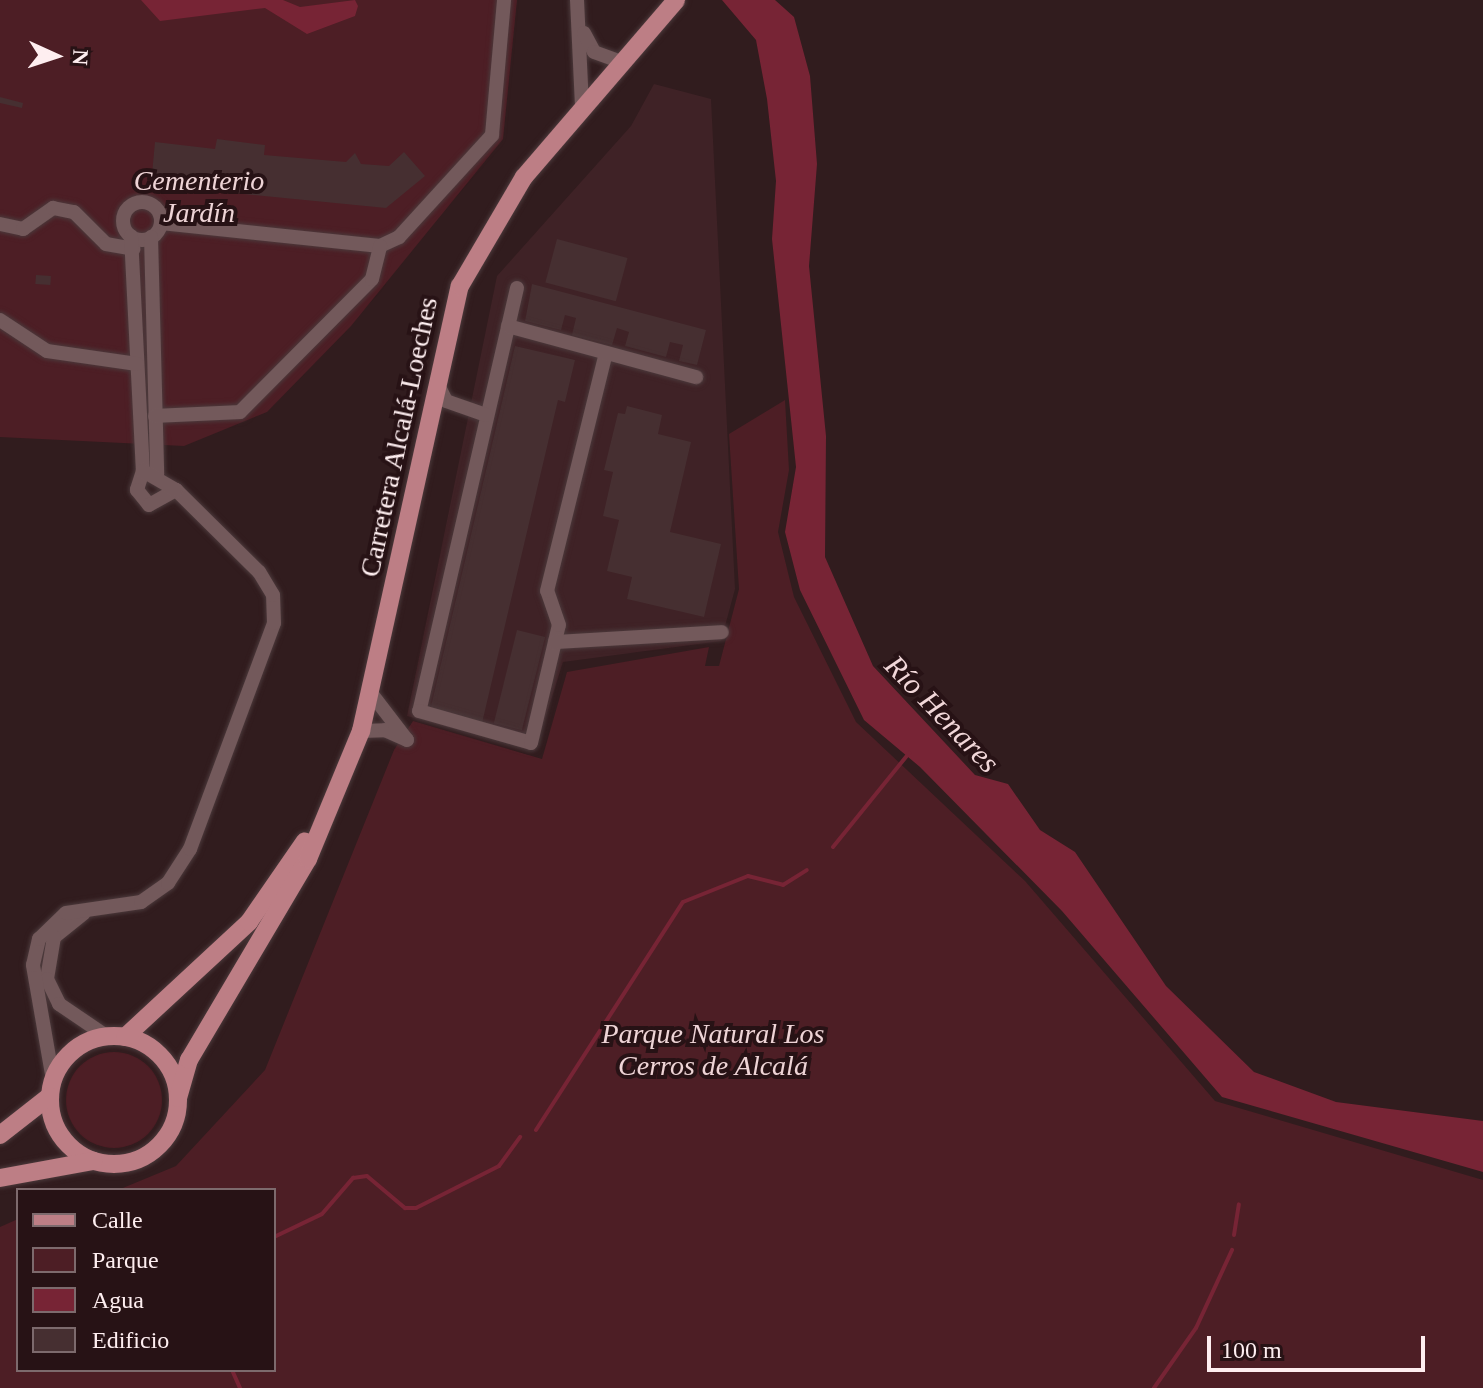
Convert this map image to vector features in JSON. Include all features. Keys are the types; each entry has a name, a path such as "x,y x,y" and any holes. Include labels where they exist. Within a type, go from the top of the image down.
{"main road":[{"name":"Carretera Alcalá-Loeches","path":"343,777 361,731 371,693 421,439 452,308 490,226 582,108 676,0"},
{"path":"0,1135 51,1088 73,1050 116,1036 249,922 343,777"},
{"path":"0,1178 93,1161 134,1162 152,1152 175,1118 189,1060 308,859 343,777"},
{"path":"116,1036 162,1058 178,1098"},
{"path":"51,1088 60,1136 93,1161"}],"street":[{"path":"155,416 240,412 372,279 380,246 437,202 492,135 504,0"},
{"path":"577,0 583,32 582,108"},
{"path":"583,32 594,52 626,58"},
{"path":"51,1088 33,965 54,920 91,909 141,902 168,883 190,849 274,623 273,595 259,572 176,490 150,472 138,370 133,243 123,219 136,203 151,204 161,223"},
{"path":"0,224 23,229 53,208 74,212 106,244 133,243 151,237 161,223"},
{"path":"161,223 380,246"},
{"path":"151,237 155,416 150,472 140,500 157,504 176,490"},
{"path":"517,288 419,711 531,743 559,625 547,591 606,353"},
{"path":"0,320 47,351 155,376"},
{"path":"508,326 696,377"},
{"path":"435,376 446,401 468,412 486,415"},
{"path":"421,439 440,417 468,412"},
{"path":"555,642 722,632"},
{"path":"361,731 385,730 407,740 371,693"},
{"path":"91,909 54,937 47,979 59,1004 116,1036"}],"shaded area":[{"path":"654,84 711,99 735,589 721,641 563,662 535,751 407,716 497,276 631,126"}],"green space":[{"name":"Cementerio Jardín","path":"0,0 517,0 503,139 351,326 267,412 184,446 0,437"},
{"name":"Parque Natural Los Cerros de Alcalá","path":"785,400 789,470 778,532 794,597 856,722 1025,881 1215,1101 1483,1180 1483,1388 0,1388 0,1227 16,1220 16,1372 276,1372 276,1188 123,1188 176,1166 265,1070 394,750 413,721 542,759 567,672 709,647 705,666 719,666 739,589 729,434"},
{"path":"114,1052 132,1056 148,1066 158,1082 162,1100 158,1118 148,1134 132,1144 114,1148 96,1144 80,1134 70,1118 66,1100 70,1082 80,1066 96,1056"}],"water":[{"path":"141,0 283,0 300,7 355,0 358,6 355,16 307,34 265,8 160,21"},
{"path":"722,0 775,0 794,17 810,76 817,164 809,266 826,436 825,557 873,666 975,775 1008,784 1040,830 1075,852 1166,986 1254,1072 1336,1102 1483,1121 1483,1172 1222,1097 1062,911 920,767 864,720 800,590 785,532 796,467 772,239 776,181 767,99 756,40"}],"building":[{"path":"0,97 23,103 22,108 0,103"},
{"path":"217,139 265,145 264,155 346,162 355,153 361,164 389,166 404,152 425,176 386,208 151,185 155,142 215,149"},
{"path":"557,239 628,258 616,301 545,282"},
{"path":"36,275 51,276 50,285 35,284"},
{"path":"532,284 706,330 697,365 679,361 683,345 670,342 666,357 625,346 629,332 617,328 612,345 572,335 576,318 565,315 561,330 525,321"},
{"path":"515,346 575,360 565,402 558,400 482,723 430,711"},
{"path":"627,406 662,415 658,434 691,442 670,532 721,544 704,617 627,599 632,577 607,571 619,520 603,516 613,472 604,470 618,413 625,414"},
{"path":"517,630 545,637 522,730 494,723"}],"waterway":[{"path":"833,847 909,753"},
{"path":"536,1130 683,902 748,876 783,885 807,870"},
{"path":"276,1236 322,1214 353,1178 367,1176 405,1208 416,1208 499,1166 520,1137"},
{"path":"1234,1235 1239,1204"},
{"path":"1154,1388 1196,1328 1232,1250"},
{"path":"233,1372 240,1388"}],"water label":[{"name":"Río Henares","path":"942,714"}]}
